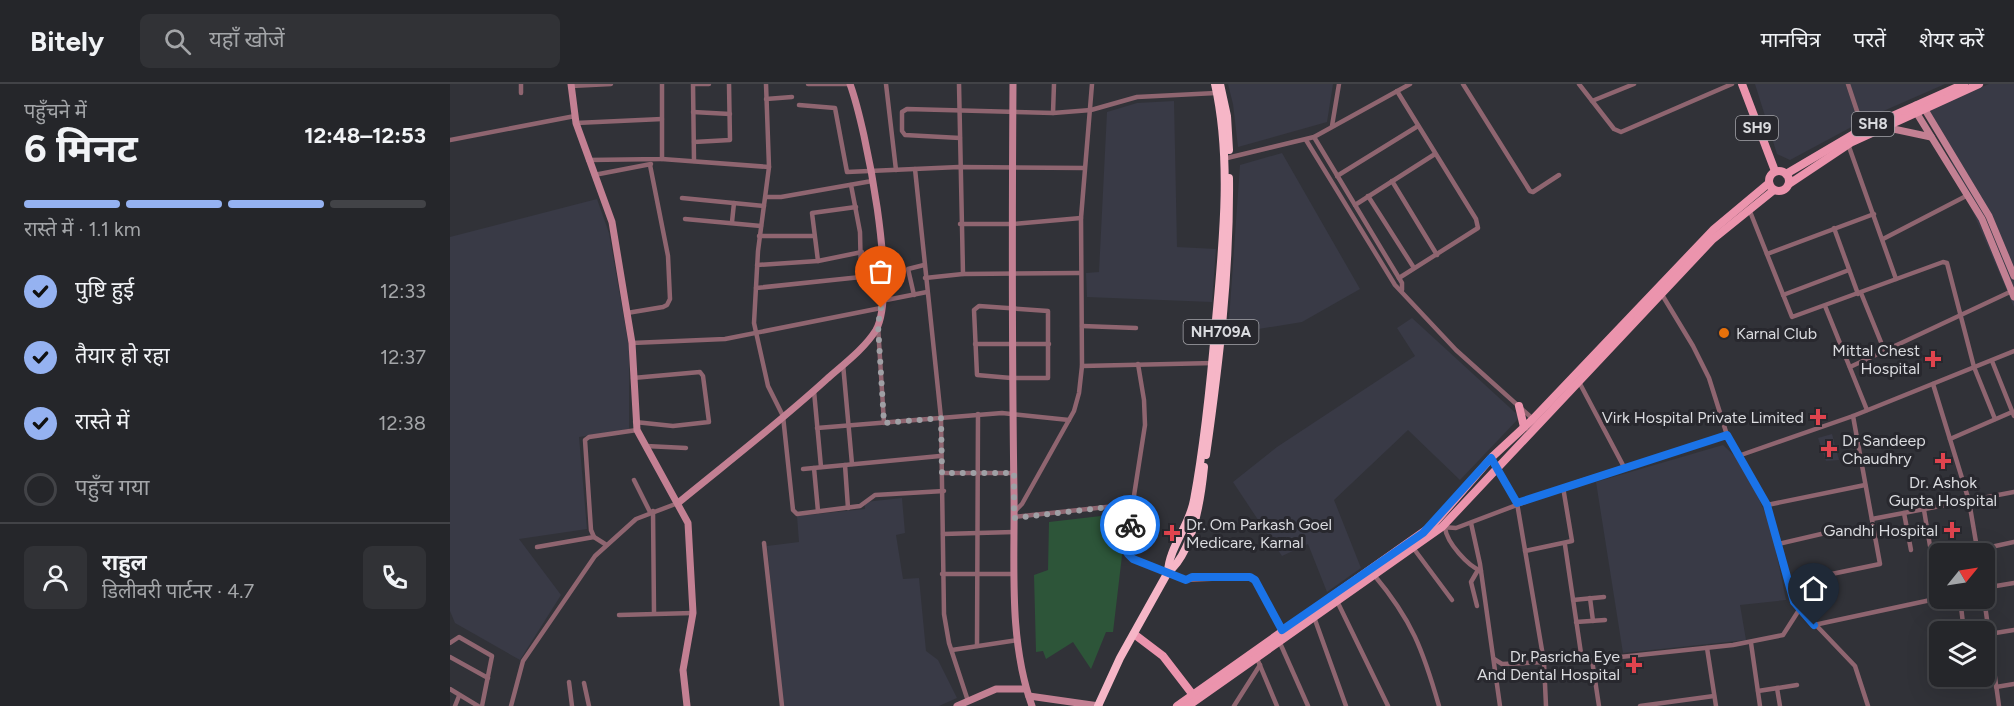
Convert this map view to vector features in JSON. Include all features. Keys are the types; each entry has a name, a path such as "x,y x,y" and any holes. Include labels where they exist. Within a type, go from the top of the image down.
{"highway":[{"name":"NH709A","path":"1098,706 1168,572 1168,564 1187,524 1194,502 1215,363 1223,252 1226,158 1218,88"},
{"name":"NH709A","path":"1104,706 1128,646"}],"main road":[{"name":"SH9","path":"1742,84 1775,171"},
{"name":"SH8","path":"1771,186 1781,191 1848,144 1964,84"},
{"name":"SH8","path":"1786,174 1863,129 1941,101 1979,84"},
{"path":"1775,171 1786,174 1789,184"},
{"name":"SH8","path":"1659,291 1712,240 1749,209 1771,186 1770,175 1775,171"},
{"name":"SH8","path":"1394,556 1414,549 1444,528 1535,421 1659,291 1714,229 1771,186"},
{"path":"1519,406 1524,427"},
{"name":"SH8","path":"1192,702 1282,630 1348,588 1433,525 1491,458 1524,427 1535,421"},
{"name":"SH8","path":"1177,706 1192,702 1258,662 1337,601 1348,588"},
{"path":"1134,634 1162,656 1192,702"}],"street":[{"path":"521,84 521,93"},
{"path":"611,84 571,85 576,120 593,175 612,222 632,343 637,430 688,523 693,613 683,670 687,706"},
{"path":"662,84 662,159"},
{"path":"694,162 693,84 709,84"},
{"path":"694,142 729,141 729,84"},
{"path":"766,84 769,167 759,236 754,323 771,394 783,416 793,510 797,514 818,512 862,505 875,495 944,491"},
{"path":"808,84 850,84 871,171 881,231 881,304 878,325 884,423"},
{"path":"886,84 896,170"},
{"path":"959,84 960,224 963,274"},
{"path":"1013,84 1011,378 1014,574 1018,640 1025,689 1032,706"},
{"path":"1053,112 1054,84"},
{"path":"1014,514 1070,420 1076,405 1082,366 1079,273 1081,218 1092,84"},
{"path":"1332,126 1339,84"},
{"path":"1226,158 1314,137 1410,84"},
{"path":"1463,84 1530,191 1533,192 1559,175"},
{"path":"1579,84 1614,129 1621,132 1732,84"},
{"path":"1592,101 1634,84"},
{"path":"1848,84 1863,129"},
{"path":"960,138 905,135 902,131 902,112 905,109 1053,112 1091,110 1137,97 1218,88"},
{"path":"1397,91 1476,219 1478,228 1399,278"},
{"path":"766,99 792,97"},
{"path":"1932,124 1935,108 1941,101"},
{"path":"799,105 835,108 845,170 959,167 1084,168"},
{"path":"1850,367 2013,294 1982,219 1932,124 1919,108"},
{"path":"1919,108 1931,137 1946,150 1989,216 2014,276"},
{"path":"693,112 730,114"},
{"path":"450,140 576,120 662,120"},
{"path":"1337,176 1418,126"},
{"path":"1883,126 1931,137"},
{"path":"1314,137 1399,278 1402,290"},
{"path":"1306,140 1395,285 1456,350 1535,421"},
{"path":"1848,144 1896,279"},
{"path":"1355,205 1435,154"},
{"path":"627,313 663,307 669,304 670,299 668,256 650,165 652,159"},
{"path":"588,160 662,159 769,167"},
{"path":"593,175 650,165"},
{"path":"915,169 941,418 940,456 944,491 942,574 946,630 968,701"},
{"path":"766,197 781,197 872,181"},
{"path":"1392,181 1437,255"},
{"path":"756,288 860,278 862,252 851,184"},
{"path":"1882,239 1968,194"},
{"path":"1368,196 1414,268"},
{"path":"682,198 764,206"},
{"path":"732,222 734,203"},
{"path":"818,261 812,213 856,207"},
{"path":"1749,209 1792,317 1943,262 1947,263 1974,367 1995,419"},
{"path":"1767,254 1874,214"},
{"path":"960,224 1012,224 1081,218"},
{"path":"685,219 761,226"},
{"path":"1834,228 1849,270 1885,352"},
{"path":"759,236 814,236"},
{"path":"757,265 818,261 862,252"},
{"path":"914,294 908,269 924,266"},
{"path":"1783,295 1849,270"},
{"path":"925,278 963,274 1079,273"},
{"path":"1659,291 1677,317 1709,378 1727,435 1741,455 1767,505 1788,583 1799,610 1855,666 1868,706"},
{"path":"632,343 725,339 756,335 927,292"},
{"path":"979,306 1011,310 1047,310 1048,378 977,375 975,344 975,308 979,306"},
{"path":"1826,306 1867,410"},
{"path":"511,706 523,661 580,575 605,544 630,523 678,503 814,391 871,337 878,325"},
{"path":"1082,326 1136,328"},
{"path":"975,344 1049,344"},
{"path":"1741,455 1853,416 2014,351"},
{"path":"1950,439 1995,419 2013,414 1992,361"},
{"path":"1082,366 1215,363"},
{"path":"843,364 852,464"},
{"path":"1138,364 1145,414 1134,504 1126,547 1128,554 1133,559 1186,580 1192,577 1250,577 1255,580 1282,630"},
{"path":"633,378 700,372 703,376 709,422 673,426 635,422"},
{"path":"1576,378 1624,467"},
{"path":"1933,384 1969,501 1976,543"},
{"path":"814,391 818,512"},
{"path":"817,428 978,414 1012,413 1070,420"},
{"path":"977,646 975,574 978,414"},
{"path":"1788,583 1878,566 1880,561 1853,416"},
{"path":"605,544 594,537 591,530 585,440 589,437 637,430"},
{"path":"1480,571 1470,565 1447,537 1444,528 1453,529 1563,487 1727,435"},
{"path":"646,446 686,448"},
{"path":"803,469 940,456"},
{"path":"1491,458 1517,503 1544,662 1546,706"},
{"path":"844,465 848,508"},
{"path":"942,473 1014,473"},
{"path":"634,480 652,512 654,613"},
{"path":"1767,505 1865,485"},
{"path":"1525,551 1565,545 1572,538 1563,487"},
{"path":"1872,519 2014,492"},
{"path":"1014,514 1134,504"},
{"path":"1924,510 1930,543"},
{"path":"1904,513 1911,550"},
{"path":"1470,523 1480,571 1500,706"},
{"path":"1778,544 1847,528"},
{"path":"942,534 1014,532"},
{"path":"537,547 594,537"},
{"path":"1995,547 2014,542"},
{"path":"764,543 782,706"},
{"path":"1565,545 1582,660"},
{"path":"1414,549 1452,600"},
{"path":"1371,571 1398,604 1415,632 1439,706"},
{"path":"1477,606 1471,582 1480,571"},
{"path":"942,574 1014,574"},
{"path":"1995,586 2014,583"},
{"path":"1573,600 1604,597"},
{"path":"1590,598 1593,621"},
{"path":"1814,625 1929,600"},
{"path":"1337,601 1388,706"},
{"path":"1494,659 1502,664 1592,660 1751,643 1784,635 1799,610"},
{"path":"619,615 693,613"},
{"path":"1314,617 1346,706"},
{"path":"1576,622 1605,620"},
{"path":"1995,633 2014,630"},
{"path":"450,643 460,637 491,654 488,678 480,706 450,689"},
{"path":"952,650 1018,640"},
{"path":"1751,643 1760,706"},
{"path":"1280,644 1308,706"},
{"path":"1707,648 1716,706"},
{"path":"1255,650 1277,706"},
{"path":"450,657 488,678"},
{"path":"1592,660 1599,706"},
{"path":"1234,706 1258,662"},
{"path":"1995,679 1999,706"},
{"path":"569,682 572,706"},
{"path":"584,683 589,706"},
{"path":"1996,687 2014,684"},
{"path":"1758,691 1797,685"},
{"path":"957,706 996,688 1025,689"},
{"path":"1778,688 1780,706"},
{"path":"455,706 459,696"},
{"path":"1029,696 1098,706"},
{"path":"1640,706 1672,704 1714,696"}],"shaded area":[{"path":"1228,84 1333,84 1327,122 1238,147 1233,104"},
{"path":"1755,84 1945,84 1872,116 1790,160 1777,154"},
{"path":"1989,84 2014,84 2014,307 1929,110"},
{"path":"1174,101 1177,247 1216,249 1212,302 1087,297 1086,273 1099,272 1107,112 1137,103"},
{"path":"1282,153 1360,289 1302,322 1228,334 1240,165"},
{"path":"597,199 609,233 629,347 629,429 579,437 587,529 519,539 561,595 520,660 455,623 450,611 450,237"},
{"path":"1412,318 1520,417 1460,480 1408,430 1334,500 1361,568 1327,592 1308,544 1282,556 1233,482 1277,447 1415,356 1397,328"},
{"name":"Dr Sandeep Chaudhry","path":"1832,434 1839,460 1826,461 1818,438"},
{"path":"1723,445 1742,463 1770,523 1786,600 1740,605 1746,640 1623,653 1596,482"},
{"path":"902,498 905,533 896,535 903,579 919,578 926,651 938,660 957,698 939,706 783,706 767,546 799,542 797,516 865,509 865,502"}],"green space":[{"path":"1127,513 1113,632 1106,632 1091,669 1073,642 1046,659 1043,651 1036,652 1034,575 1048,570 1049,522"}],"way so far":[{"path":"881,308 878,325 884,423 941,418 942,473 1014,473 1014,518 1134,504 1130,525"}],"place":[{"name":"Karnal Club","path":"1724,333"},
{"name":"Mittal Chest Hospital","path":"1933,359"},
{"name":"Virk Hospital Private Limited","path":"1818,417"},
{"name":"Dr Sandeep Chaudhry","path":"1829,449"},
{"name":"Dr. Ashok Gupta Hospital","path":"1943,461"},
{"name":"Gandhi Hospital","path":"1952,530"},
{"name":"Dr. Om Parkash Goel Medicare, Karnal","path":"1172,533"},
{"name":"Dr Pasricha Eye And Dental Hospital","path":"1634,665"}],"route":[{"path":"1130,525 1126,547 1133,559 1186,580 1192,577 1250,577 1255,580 1282,630 1433,525 1455,496 1491,458 1517,503 1727,435 1741,455 1767,505 1794,602 1814,625"}]}
